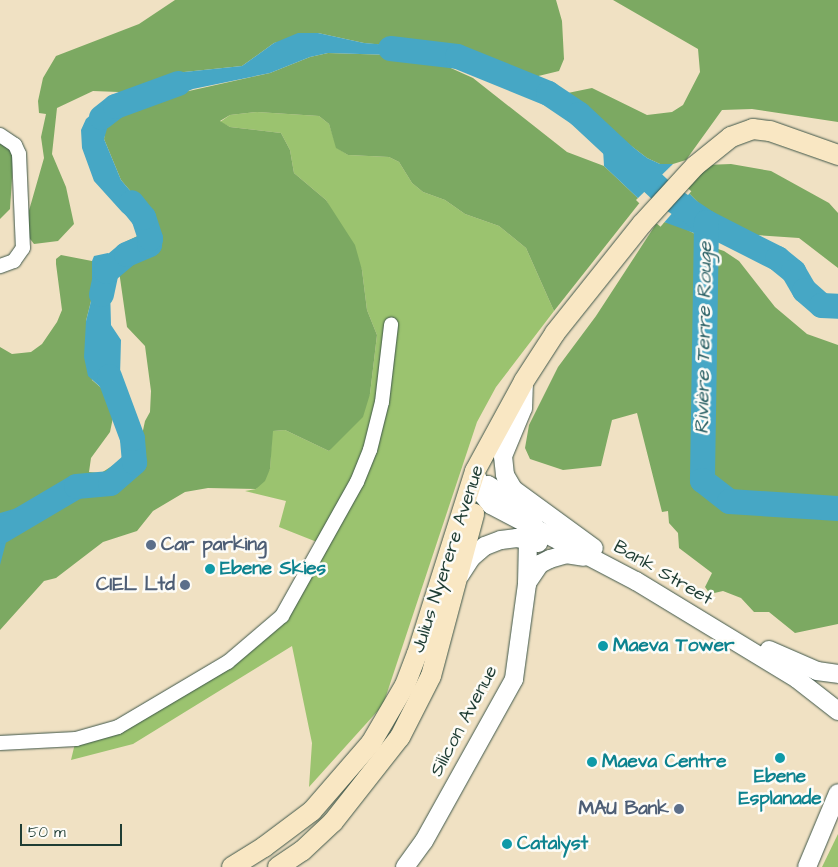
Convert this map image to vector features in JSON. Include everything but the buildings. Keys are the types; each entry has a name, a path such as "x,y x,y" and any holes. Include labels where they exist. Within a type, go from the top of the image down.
{"main road":[{"name":"Julius Nyerere Avenue","path":"232,867 264,847 312,811 371,743 405,685 417,654 475,471 524,382 556,333 642,224 695,166 731,137 753,130 770,131 838,156"},
{"path":"278,867 302,850 333,822 400,737 431,676 484,477 524,382"}],"street":[{"path":"0,135 16,145 19,154 23,248 14,261 0,266"},
{"path":"0,743 76,739 118,727 228,662 282,616 357,482 370,450 382,402 391,325"},
{"path":"524,382 523,408 503,456 505,475 513,489 595,553"},
{"name":"Bank Street","path":"475,471 483,495 491,505 595,553 797,679 838,711"},
{"path":"467,495 474,487 488,485 595,553 774,654 817,671 838,674"},
{"path":"458,578 470,558 485,546 500,540 528,540 595,553"},
{"name":"Silicon Avenue","path":"406,867 424,841 514,679 527,584 528,540"},
{"path":"527,584 540,564 550,558 566,554 595,553"},
{"path":"807,867 838,793"}],"green space":[{"path":"175,0 556,0 562,21 564,59 559,71 526,79 465,53 364,43 318,33 274,43 242,66 184,72 144,93 93,91 57,108 52,154 66,187 74,224 58,241 34,244 27,235 26,221 44,158 41,137 46,114 39,113 38,101 43,78 56,56 139,24"},
{"path":"613,0 838,0 838,122 752,109 722,110 686,160 673,164 660,164 647,158 617,135 598,132 564,118 558,95 592,88 647,115 672,112 683,105 700,72 698,49"},
{"path":"328,53 424,56 473,78 567,152 604,166 641,201 554,311 526,248 499,226 465,214 445,200 423,192 412,183 399,162 389,157 348,155 336,148 329,124 319,116 257,112 230,115 220,121 230,127 281,133 290,150 294,173 326,200 355,245 362,270 367,310 377,335 370,394 363,417 329,451 285,430 273,431 270,469 265,481 256,489 208,488 185,492 153,511 137,531 103,542 56,578 44,581 0,630 0,347 12,354 31,352 42,344 57,322 62,310 56,259 61,255 92,261 92,297 86,321 92,380 106,392 115,408 110,432 91,458 89,472 101,473 139,449 145,421 150,412 151,391 145,346 127,327 116,250 125,242 146,232 154,223 154,211 138,200 121,180 104,139 106,127 129,109 162,97 270,73 310,57"},
{"path":"257,112 319,116 329,124 337,148 348,155 389,157 399,162 412,183 423,192 445,200 465,214 499,226 526,248 554,311 496,387 477,422 383,705 309,787 312,743 292,646 133,744 71,760 76,739 118,727 228,662 282,616 322,544 279,527 286,501 245,491 256,489 270,469 272,431 285,430 329,451 370,394 377,335 367,310 362,270 326,200 294,173 290,150 281,133 230,127 220,122 230,115"},
{"path":"0,139 14,148 10,209 0,219"},
{"path":"731,164 771,171 829,203 838,213 838,268 799,238 755,235 723,228 682,186 705,165"},
{"path":"664,222 676,224 697,235 706,245 724,251 739,261 775,307 807,334 838,345 838,624 795,633 769,612 754,612 741,598 723,591 710,594 705,587 712,573 679,548 678,533 669,523 668,511 662,512 637,413 612,420 601,466 563,470 530,459 525,448 529,425 558,367 596,316 656,224"},
{"path":"838,834 838,867 822,867"}],"water":[{"path":"298,33 318,33 364,43 402,46 421,50 424,56 328,53 310,57 270,73 193,89 175,96 144,93 184,72 242,66 274,43"},
{"path":"123,96 129,98 129,109 109,122 104,139 121,180 138,200 154,210 154,223 146,232 122,212 94,181 82,148 81,130 86,119 101,106"},
{"path":"598,132 617,135 647,158 660,164 673,164 641,201 604,166 603,149 597,138"},
{"path":"682,186 723,228 719,232 702,236 664,222"},
{"path":"108,253 113,257 115,268 110,287 111,325 121,340 120,376 125,396 121,407 115,408 106,392 88,376 84,357 86,321 92,297 92,261 94,256"},
{"path":"24,506 35,513 8,535 0,565 0,513"}],"pier":[{"path":"673,164 643,203 639,203 636,200"},
{"path":"683,184 691,191 660,227 652,219"}],"waterway":[{"name":"Rivière Terre Rouge","path":"390,48 457,56 548,93 579,114 666,195 706,222 777,258 793,271 804,290 821,305 838,306"},
{"name":"Rivière Terre Rouge","path":"101,117 115,106 178,83"},
{"name":"Rivière Terre Rouge","path":"101,294 106,271 126,254 149,244 150,238 143,217 131,202"},
{"name":"Rivière Terre Rouge","path":"706,222 702,480 729,501 838,508"},
{"name":"Rivière Terre Rouge","path":"0,531 76,486 110,483 134,462 132,438 109,376"}],"place":[{"name":"Car parking","path":"151,545"},
{"name":"Ebene Skies","path":"210,569"},
{"name":"CIEL Ltd","path":"185,585"},
{"name":"Maeva Tower","path":"603,646"},
{"name":"Ebene Esplanade","path":"780,758"},
{"name":"Maeva Centre","path":"592,762"},
{"name":"MAU Bank","path":"679,809"},
{"name":"Catalyst","path":"507,844"}]}
